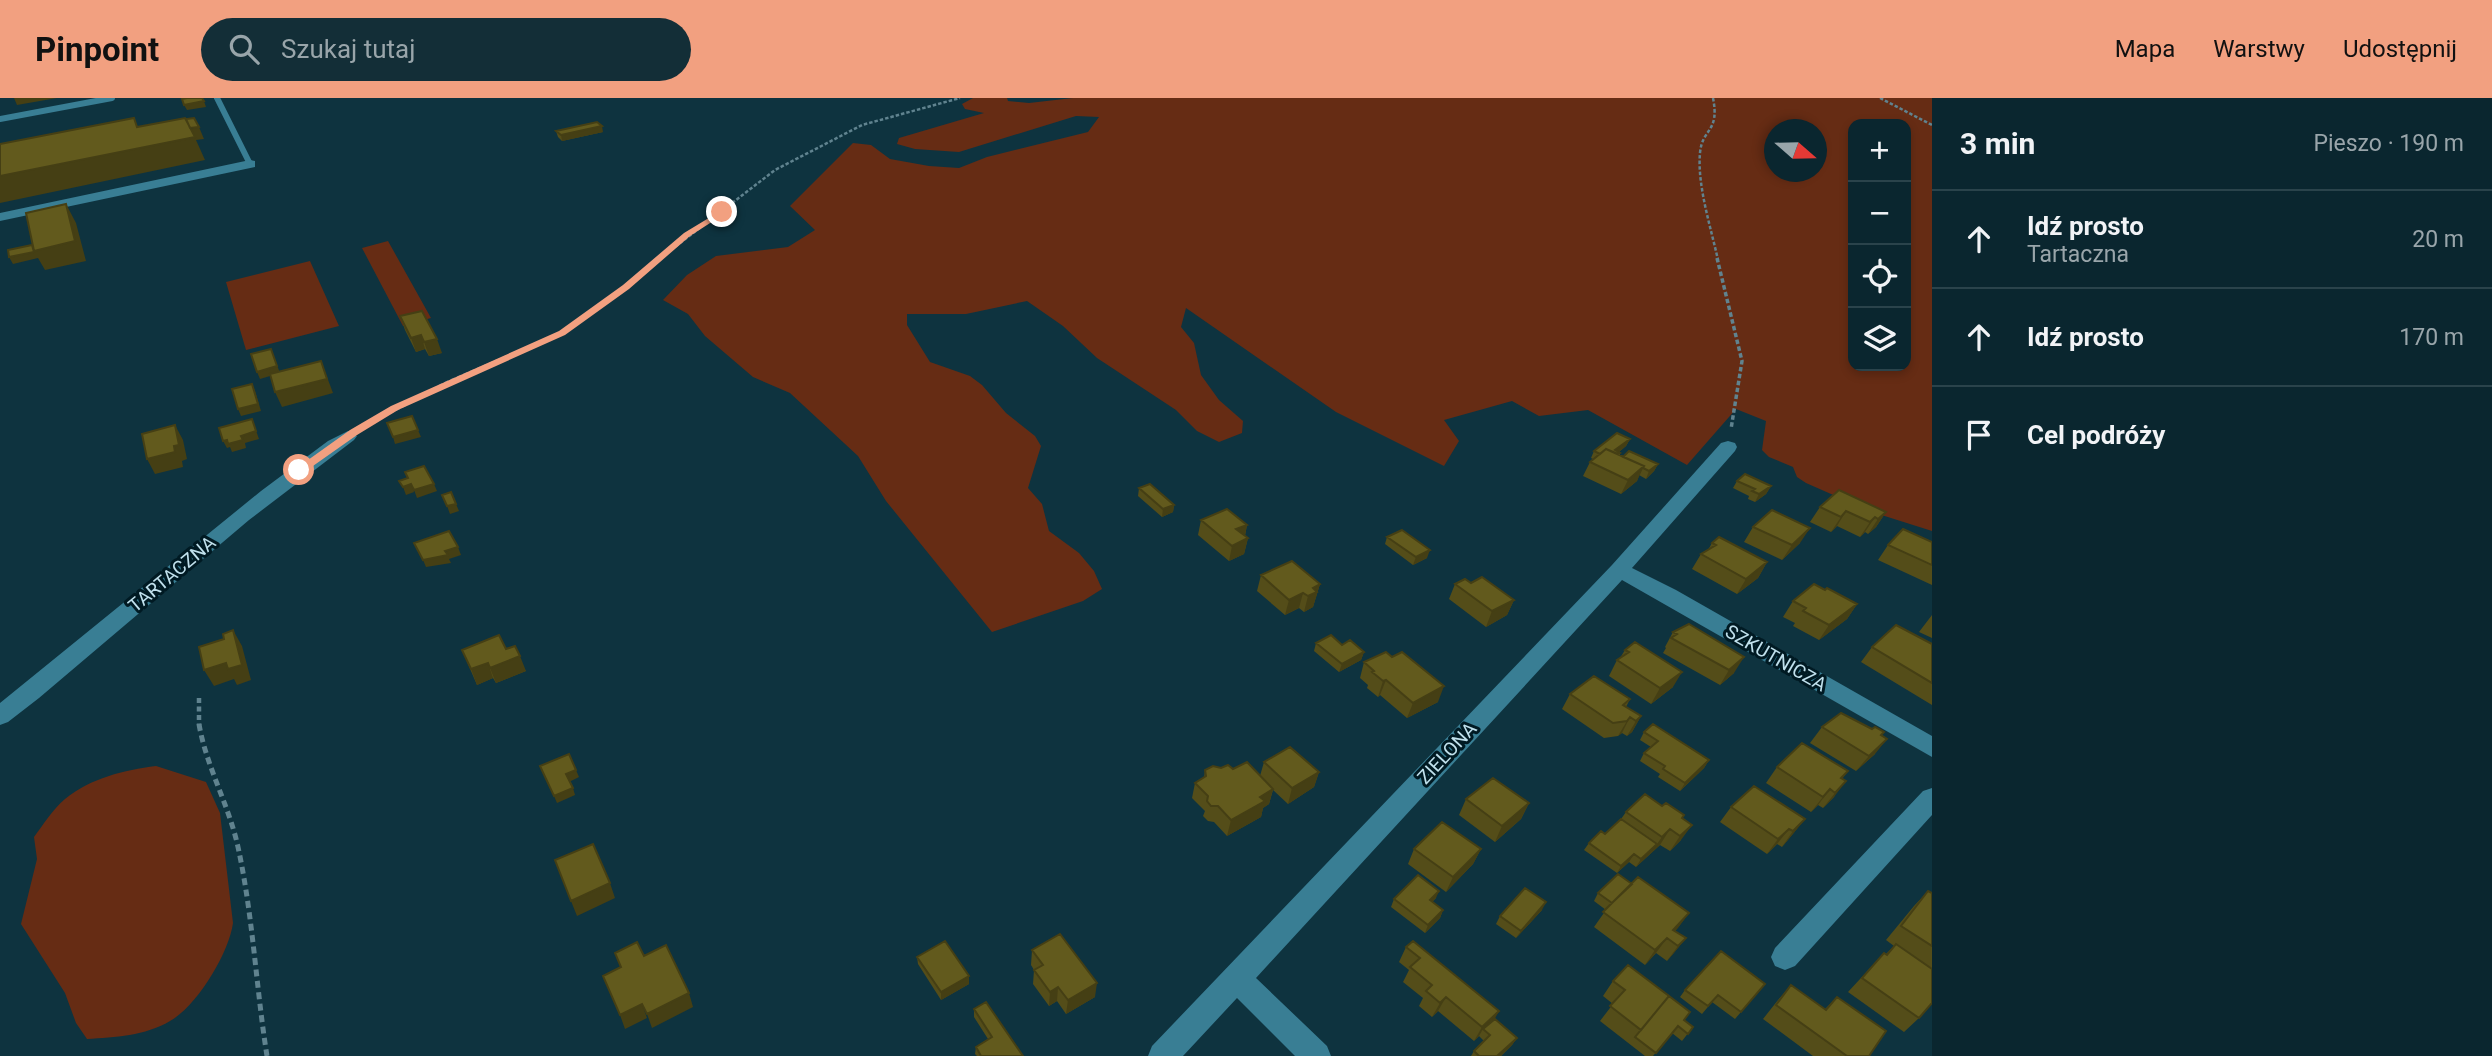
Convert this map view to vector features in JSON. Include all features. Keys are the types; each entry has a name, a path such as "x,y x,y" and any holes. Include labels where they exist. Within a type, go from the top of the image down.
{"street":[{"path":"0,218 250,164"},
{"name":"TARTACZNA","path":"0,716 299,470 348,436"},
{"name":"ZIELONA","path":"1163,1056 1619,570 1728,447"},
{"name":"SZKUTNICZA","path":"1619,570 1668,595 1932,748"},
{"path":"1785,957 1932,798"},
{"path":"1237,979 1317,1056"}],"lane":[{"path":"0,119 112,98"},
{"path":"217,98 250,164"}],"path":[{"path":"348,436 395,408 562,333 626,287 687,235 730,206 775,170 862,125 960,98"},
{"path":"1713,98 1717,117 1700,150 1700,170 1716,254 1742,361 1728,447"},
{"path":"1880,98 1932,124"},
{"path":"199,698 196,717 199,732 225,801 239,852 251,915 253,960 267,1056"}],"shaded area":[{"path":"973,98 1007,98 1008,101 1029,103 1073,98 1932,98 1932,531 1872,512 1806,483 1797,477 1793,467 1769,457 1762,450 1766,421 1736,409 1687,465 1588,410 1539,416 1512,401 1444,420 1459,441 1444,466 1336,412 1186,308 1181,327 1194,343 1201,375 1219,400 1243,421 1242,433 1219,442 1197,431 1176,410 1097,358 1063,326 1027,301 966,314 907,314 907,325 930,362 970,376 982,385 1006,413 1035,436 1041,446 1028,488 1042,504 1049,531 1079,553 1094,571 1102,589 1083,601 992,632 886,501 858,456 790,393 753,377 705,336 688,314 663,300 687,275 716,256 788,247 815,230 790,206 853,143 871,145 890,159 959,168 987,157 1088,132 1099,117 1076,116 959,152 915,149 897,144 899,138 984,113 965,109 962,104"},
{"path":"388,241 431,318 403,326 362,248"},
{"path":"310,261 339,326 246,350 226,282"},
{"path":"156,766 206,782 220,813 233,923 230,935 210,978 180,1014 160,1026 140,1033 87,1039 76,1023 65,993 21,924 37,859 34,837 56,807 75,792 108,776"}],"building":[{"path":"202,98 204,101 184,105 182,99"},
{"path":"134,118 137,127 185,118 195,137 0,176 0,144"},
{"path":"194,118 199,127 190,128 186,119"},
{"path":"597,122 602,126 561,135 556,131"},
{"path":"66,204 75,241 34,251 26,213"},
{"path":"32,245 34,252 9,257 8,250"},
{"path":"422,311 437,339 424,342 421,335 411,338 400,316"},
{"path":"271,349 277,366 257,372 251,354"},
{"path":"321,361 327,379 275,392 270,374"},
{"path":"252,384 258,404 238,409 232,389"},
{"path":"412,416 418,430 393,437 387,423"},
{"path":"252,419 256,431 241,436 243,440 228,444 227,440 223,441 219,428"},
{"path":"175,425 179,445 174,446 175,452 147,459 142,434"},
{"path":"1617,433 1630,439 1615,450 1620,453 1606,449 1600,454 1594,451"},
{"path":"1606,449 1644,466 1628,480 1590,462"},
{"path":"1629,451 1658,464 1649,471 1623,457"},
{"path":"424,466 434,484 414,490 411,484 403,487 399,481 408,478 405,472"},
{"path":"1745,474 1771,486 1759,494 1752,491 1755,489 1737,481"},
{"path":"1150,484 1174,505 1163,509 1139,488"},
{"path":"1839,490 1886,512 1870,522 1846,511 1841,517 1820,507"},
{"path":"451,492 456,504 447,506 442,495"},
{"path":"1227,509 1247,525 1236,529 1248,538 1232,546 1201,520"},
{"path":"1772,510 1810,528 1792,545 1753,527"},
{"path":"1903,529 1932,542 1932,565 1888,545"},
{"path":"1402,530 1430,550 1416,557 1387,537"},
{"path":"449,531 458,547 445,551 448,555 423,560 414,543"},
{"path":"1719,537 1767,562 1746,579 1701,554 1716,545 1712,543"},
{"path":"1292,561 1320,584 1313,588 1317,592 1308,596 1303,593 1289,600 1261,575"},
{"path":"1482,577 1514,600 1492,611 1455,584 1465,579 1471,583"},
{"path":"1814,584 1857,604 1829,625 1803,611 1806,608 1793,601"},
{"path":"1689,624 1744,657 1729,670 1671,638 1677,634 1673,632"},
{"path":"1896,625 1932,644 1932,683 1872,647"},
{"path":"233,630 242,665 228,669 226,663 204,670 199,647 224,639 223,634"},
{"path":"499,635 506,649 515,646 520,656 490,668 488,663 471,669 462,650"},
{"path":"1331,635 1342,645 1350,640 1364,652 1342,664 1316,643"},
{"path":"1635,642 1682,672 1660,688 1617,660 1629,652 1625,650"},
{"path":"1386,652 1392,657 1402,652 1444,686 1413,703 1372,672 1374,671 1364,662"},
{"path":"1594,676 1630,699 1623,705 1641,716 1636,721 1630,717 1627,721 1613,723 1570,694"},
{"path":"1841,713 1872,729 1875,727 1884,732 1881,735 1887,739 1869,756 1822,727"},
{"path":"1653,724 1709,760 1685,783 1644,753 1658,741 1644,732"},
{"path":"1802,743 1848,771 1841,778 1846,781 1835,793 1830,789 1823,797 1777,767"},
{"path":"1290,747 1319,772 1292,788 1264,762"},
{"path":"569,754 576,770 566,774 573,788 554,796 540,766"},
{"path":"1247,762 1273,789 1260,797 1265,801 1231,820 1218,806 1211,806 1207,801 1208,796 1195,783 1206,776 1205,770 1213,766 1221,768 1228,765 1233,769"},
{"path":"1493,778 1529,803 1502,826 1466,799"},
{"path":"1754,786 1805,819 1793,831 1789,829 1778,839 1731,807"},
{"path":"1645,794 1662,806 1666,803 1684,815 1682,818 1692,825 1680,836 1670,829 1662,837 1626,812"},
{"path":"1621,819 1657,844 1641,859 1634,854 1621,866 1589,843 1601,831 1605,834"},
{"path":"1442,822 1481,849 1453,877 1414,849"},
{"path":"593,844 610,883 571,901 555,860"},
{"path":"1618,874 1632,884 1612,903 1598,893"},
{"path":"1418,875 1439,891 1430,900 1443,910 1428,925 1394,899"},
{"path":"1638,877 1689,913 1673,930 1686,938 1678,946 1667,938 1655,950 1603,912"},
{"path":"1525,888 1546,902 1521,931 1500,916"},
{"path":"1928,891 1932,893 1932,946 1901,926"},
{"path":"1060,934 1097,983 1068,1000 1058,987 1050,992 1034,970 1043,965 1032,950"},
{"path":"945,941 969,976 941,992 917,957"},
{"path":"1413,941 1499,1011 1482,1027 1446,997 1440,1003 1426,991 1432,985 1410,967 1420,958 1406,947"},
{"path":"637,942 644,956 666,945 689,993 647,1014 642,1004 620,1015 603,976 621,967 615,953"},
{"path":"1896,944 1932,969 1932,1003 1919,1018 1862,978 1884,953 1887,955"},
{"path":"1721,951 1765,984 1741,1012 1718,995 1708,1006 1685,990"},
{"path":"1628,965 1669,996 1641,1030 1610,1006 1625,990 1613,981"},
{"path":"1791,985 1826,1010 1837,997 1886,1031 1869,1056 1847,1056 1776,1005"},
{"path":"1669,996 1690,1012 1684,1020 1693,1027 1688,1034 1678,1026 1656,1053 1635,1037"},
{"path":"986,1002 1023,1056 981,1056 976,1047 992,1037 974,1009"},
{"path":"1495,1019 1517,1038 1497,1056 1479,1056 1474,1051 1490,1035 1483,1029"}],"route":[{"path":"299,470 353,432 395,408 562,333 626,287 687,235 722,212"}]}
